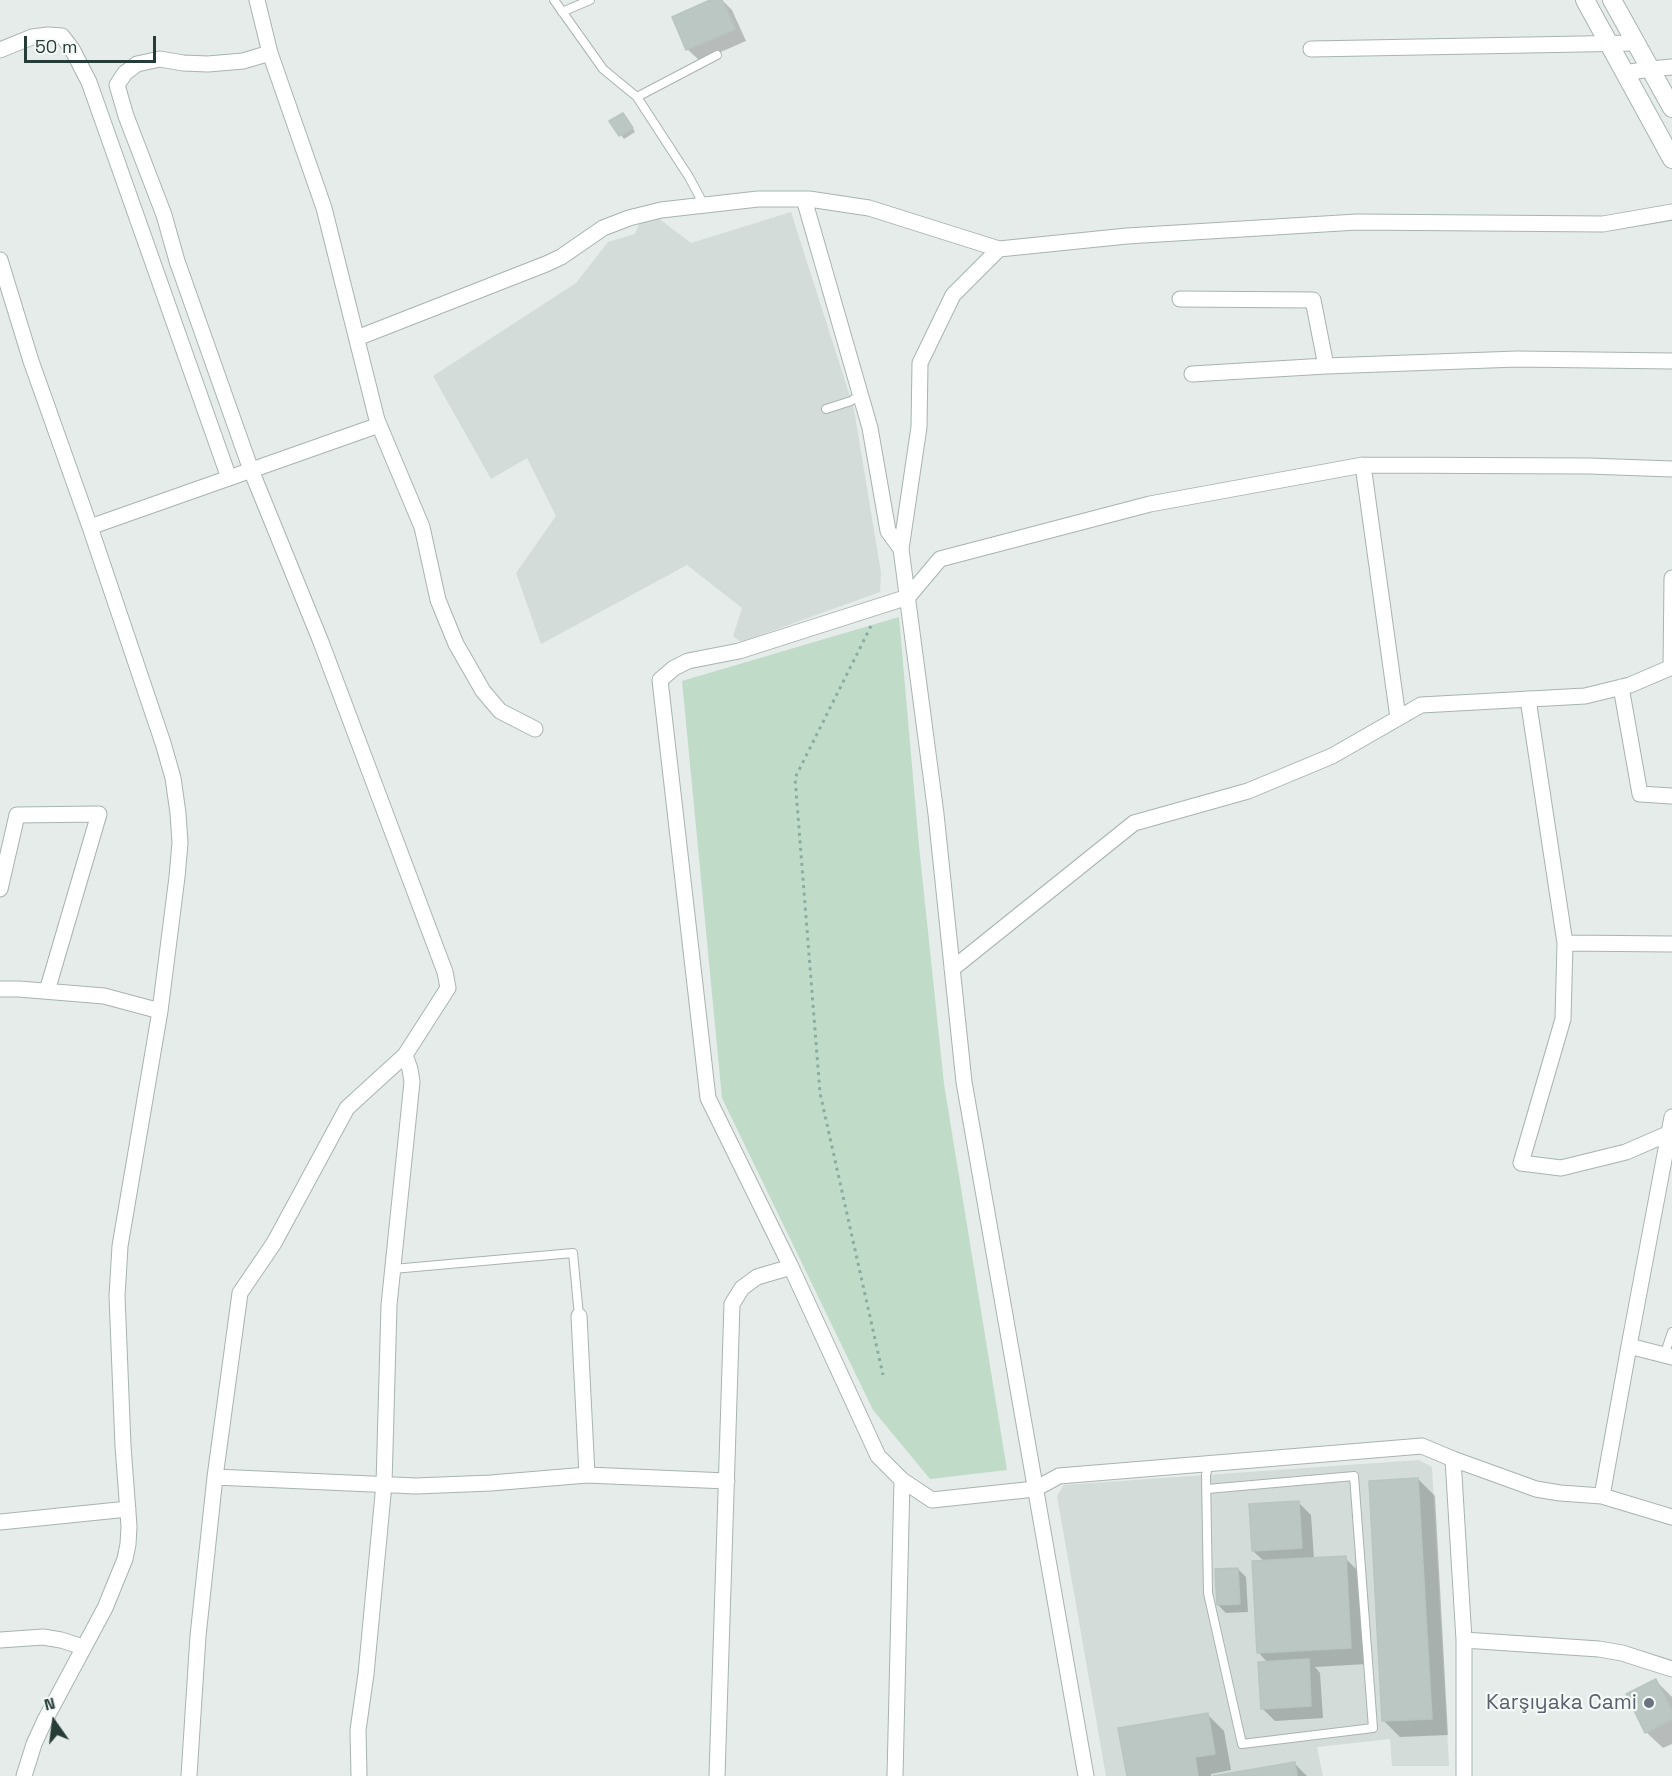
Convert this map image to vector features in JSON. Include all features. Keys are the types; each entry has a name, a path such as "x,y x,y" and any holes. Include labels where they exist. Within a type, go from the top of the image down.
{"street":[{"path":"257,0 270,53 324,208 379,424 422,526 438,600 456,644 483,691 500,711 535,729"},
{"path":"1585,0 1672,159"},
{"path":"1612,0 1672,108"},
{"path":"0,50 32,37 48,35 62,36 72,49 89,82 229,478"},
{"path":"1311,49 1636,43"},
{"path":"189,1776 198,1636 215,1477 240,1293 274,1243 347,1108 405,1054 448,988 445,972 321,642 250,471 177,261 164,215 126,117 117,85 125,73 137,64 160,59 183,63 220,63 243,61 270,53"},
{"path":"1624,73 1672,67"},
{"path":"357,338 546,264 575,248 603,228 630,218 662,210 758,198 804,199 869,208 999,249 1127,236 1357,222 1602,224 1672,212"},
{"path":"804,199 870,428 888,531 902,549"},
{"path":"999,249 954,295 920,363 919,427 902,549 936,814 964,1082 1086,1776"},
{"path":"0,260 31,361 163,743 173,777 180,843 160,1011 120,1246 117,1296 128,1544 125,1559 105,1608 45,1720 34,1744 24,1776"},
{"path":"1180,299 1313,300 1326,366"},
{"path":"1192,374 1326,366 1517,359 1672,361"},
{"path":"90,527 379,424"},
{"path":"1672,469 1589,466 1363,465 1150,504 940,559 908,597 739,651 688,661 674,668 660,680 708,1098 791,1267 878,1456 902,1480 932,1500 1035,1489 1059,1476 1422,1446 1536,1489 1602,1496 1672,1517"},
{"path":"1363,465 1398,718"},
{"path":"952,969 1134,823 1248,792 1332,756 1421,705 1585,696 1630,686 1672,668 1672,578"},
{"path":"1621,687 1640,794 1672,796"},
{"path":"1528,699 1565,943 1563,1019 1521,1163 1561,1168 1626,1152 1670,1133"},
{"path":"0,889 17,814 99,814 47,992"},
{"path":"1565,943 1672,944"},
{"path":"0,989 104,996 160,1011"},
{"path":"359,1776 358,1730 366,1674 384,1485 389,1305 412,1082 405,1054"},
{"path":"1602,1496 1672,1117"},
{"path":"717,1776 732,1304 742,1288 757,1277 791,1267"},
{"path":"579,1316 587,1475"},
{"path":"1629,1346 1668,1357"},
{"path":"1453,1459 1464,1640 1464,1776"},
{"path":"215,1477 416,1486 491,1483 587,1475 727,1481"},
{"path":"895,1776 902,1480"},
{"path":"0,1522 128,1509"},
{"path":"0,1640 43,1637 83,1647"},
{"path":"1464,1640 1599,1649 1622,1653 1672,1669"}],"lane":[{"path":"554,0 603,69 637,97 704,205"},
{"path":"562,12 590,0"},
{"path":"637,97 717,55"},
{"path":"826,409 851,401 860,395"},
{"path":"393,1269 573,1253 579,1316"},
{"path":"1668,1357 1672,1332"},
{"path":"1207,1489 1354,1476 1373,1728 1242,1744 1208,1593 1206,1475 1209,1463"}],"path":[{"path":"871,625 795,778 820,1093 883,1375"}],"shaded area":[{"path":"791,212 854,409 881,573 880,592 741,642 733,636 742,608 687,565 541,644 516,573 556,516 527,458 491,479 433,376 576,283 608,242 635,234 640,221 658,218 691,243"},
{"path":"1419,1460 1432,1467 1449,1766 1392,1766 1390,1739 1317,1747 1323,1776 1106,1776 1057,1496 1064,1485"}],"green space":[{"path":"899,617 919,846 944,1084 1007,1470 930,1479 873,1410 722,1098 682,681"}],"building":[{"path":"710,0 722,0 735,29 686,50 672,17"},
{"path":"623,113 633,128 619,136 609,121"},
{"path":"1418,1478 1432,1719 1382,1721 1369,1481"},
{"path":"1299,1501 1302,1548 1252,1551 1249,1504"},
{"path":"1346,1556 1351,1648 1257,1653 1252,1561"},
{"path":"1238,1568 1240,1604 1217,1605 1215,1569"},
{"path":"1309,1659 1311,1706 1261,1709 1258,1662"},
{"name":"Karşıyaka Cami","path":"1656,1679 1672,1712 1672,1719 1645,1733 1626,1694"},
{"path":"1208,1713 1215,1754 1195,1757 1198,1776 1127,1776 1118,1728"},
{"path":"1295,1762 1297,1776 1213,1776"}],"place":[{"name":"Karşıyaka Cami","path":"1649,1703"}]}
